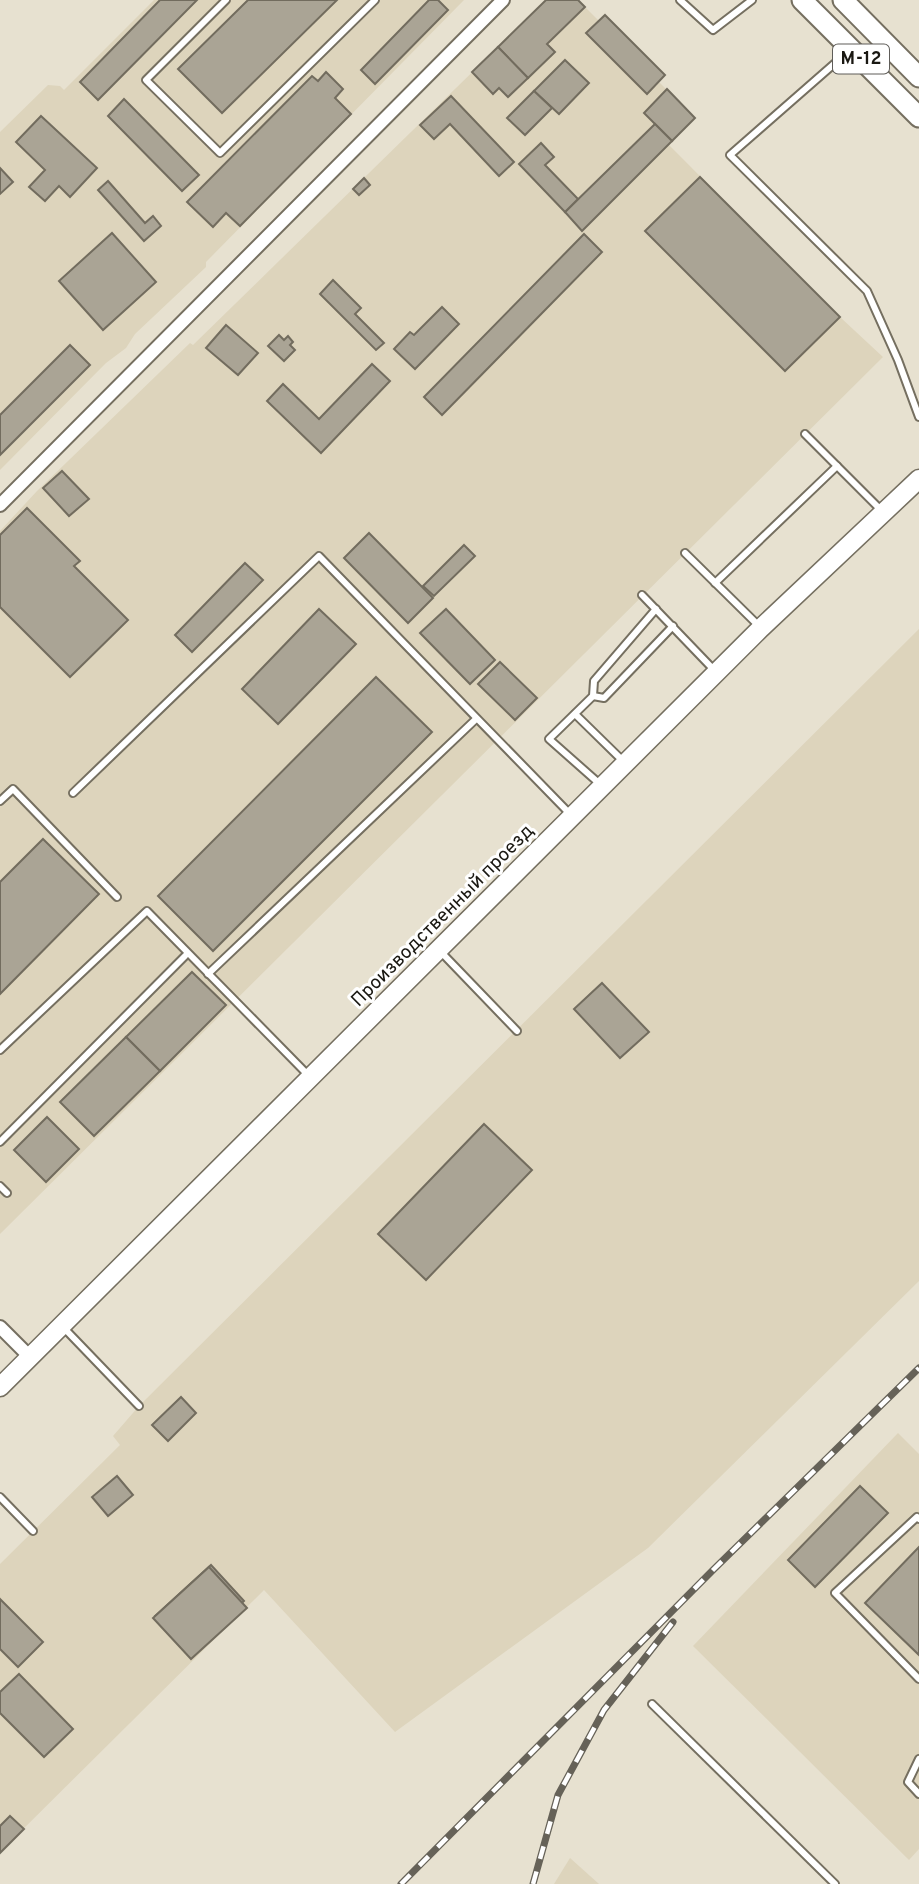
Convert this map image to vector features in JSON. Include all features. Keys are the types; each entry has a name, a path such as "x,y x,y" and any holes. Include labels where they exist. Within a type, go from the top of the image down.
{"main road":[{"name":"М-12","path":"802,0 919,117"},
{"name":"М-12","path":"843,0 919,76"}],"street":[{"path":"0,505 503,0"},
{"name":"Производственный проезд","path":"0,1387 761,628 919,480"},
{"path":"0,1327 30,1357"}],"lane":[{"path":"226,0 146,80 220,153 375,0"},
{"path":"680,0 713,30 752,0"},
{"path":"851,49 730,155 867,291 898,359 919,417"},
{"path":"805,434 884,513"},
{"path":"715,583 837,466"},
{"path":"685,553 761,628"},
{"path":"73,793 319,556 572,817"},
{"path":"642,594 717,672"},
{"path":"602,786 549,739 593,696 594,681 656,609"},
{"path":"593,696 604,698 673,626"},
{"path":"575,714 626,763"},
{"path":"208,974 476,719"},
{"path":"0,801 13,789 117,897"},
{"path":"0,1050 147,911 310,1077"},
{"path":"439,949 517,1031"},
{"path":"0,1142 184,956"},
{"path":"0,1186 6,1192"},
{"path":"62,1325 139,1406"},
{"path":"0,1497 33,1531"},
{"path":"919,1519 917,1517 835,1593 919,1679"},
{"path":"652,1704 835,1884"},
{"path":"919,1759 908,1782 919,1794"}],"shaded area":[{"path":"154,0 464,0 206,262 206,267 135,334 126,348 106,363 0,470 0,132 48,85 60,86 64,90"},
{"path":"546,0 578,0 599,21 605,15 665,75 659,82 695,118 669,145 883,357 0,1234 0,531 37,491 190,343 193,345"},
{"path":"919,629 919,1281 648,1548 395,1732 264,1590 0,1852 0,1564 120,1445 113,1436 139,1406"},
{"path":"898,1433 919,1454 919,1849 909,1860 693,1646"},
{"path":"570,1858 599,1884 554,1884"}],"building":[{"path":"160,0 197,0 98,100 80,82"},
{"path":"248,0 337,0 222,113 178,69"},
{"path":"429,0 438,0 448,10 375,84 361,70"},
{"path":"546,0 578,0 585,7 547,44 555,52 528,78 498,47"},
{"path":"605,15 665,75 647,94 586,33"},
{"path":"498,47 528,78 508,97 499,88 493,94 472,72"},
{"path":"565,60 589,83 559,114 534,91"},
{"path":"326,72 343,89 335,98 351,114 240,226 226,213 213,227 187,202 312,76 318,81"},
{"path":"667,89 695,118 672,141 644,113"},
{"path":"534,91 552,108 525,135 507,118"},
{"path":"451,96 514,162 499,176 450,124 434,139 420,125"},
{"path":"124,99 199,175 182,191 108,116"},
{"path":"41,116 97,168 70,197 59,186 45,201 29,187 45,170 16,142"},
{"path":"655,124 672,141 582,231 565,212"},
{"path":"541,143 554,157 545,165 578,199 565,212 519,164"},
{"path":"0,168 13,182 0,194"},
{"path":"700,177 840,317 785,371 645,231"},
{"path":"364,178 370,185 359,195 353,189"},
{"path":"108,181 145,223 153,216 161,226 144,241 98,190"},
{"path":"112,233 156,282 103,330 59,281"},
{"path":"584,234 602,252 442,415 424,397"},
{"path":"333,280 361,308 355,314 384,343 376,350 320,294"},
{"path":"442,307 459,324 415,369 394,349 410,332 414,335"},
{"path":"226,325 258,353 238,375 206,348"},
{"path":"279,335 284,340 288,336 293,342 290,345 295,350 284,361 268,346"},
{"path":"70,345 90,365 0,455 0,415"},
{"path":"372,364 390,381 321,453 267,401 283,384 319,419"},
{"path":"62,471 89,499 69,516 43,488"},
{"path":"27,508 80,561 74,566 128,620 70,677 0,607 0,535"},
{"path":"369,533 433,598 408,623 344,558"},
{"path":"464,545 475,556 434,596 423,586"},
{"path":"245,563 263,580 192,652 175,635"},
{"path":"319,609 356,644 278,724 242,689"},
{"path":"446,609 495,660 470,684 420,633"},
{"path":"500,662 537,698 515,720 478,684"},
{"path":"376,677 432,732 213,951 158,896"},
{"path":"43,839 99,894 0,994 0,882"},
{"path":"192,972 226,1005 160,1071 126,1037"},
{"path":"602,983 649,1032 620,1058 574,1009"},
{"path":"126,1037 160,1071 94,1136 60,1102"},
{"path":"47,1117 79,1149 46,1182 14,1150"},
{"path":"484,1124 532,1170 426,1280 378,1234"},
{"path":"181,1397 196,1413 168,1441 152,1425"},
{"path":"117,1476 133,1495 108,1516 92,1497"},
{"path":"860,1486 888,1513 815,1587 788,1560"},
{"path":"919,1547 919,1655 865,1603"},
{"path":"211,1565 244,1601 187,1652 155,1616"},
{"path":"209,1567 247,1608 191,1659 153,1618"},
{"path":"0,1599 43,1642 18,1667 0,1649"},
{"path":"19,1674 73,1729 44,1757 0,1713 0,1692"},
{"path":"10,1816 24,1829 0,1853 0,1826"}],"railway":[{"path":"401,1884 714,1569 919,1368"},
{"path":"533,1884 558,1795 604,1710 673,1622"}]}
